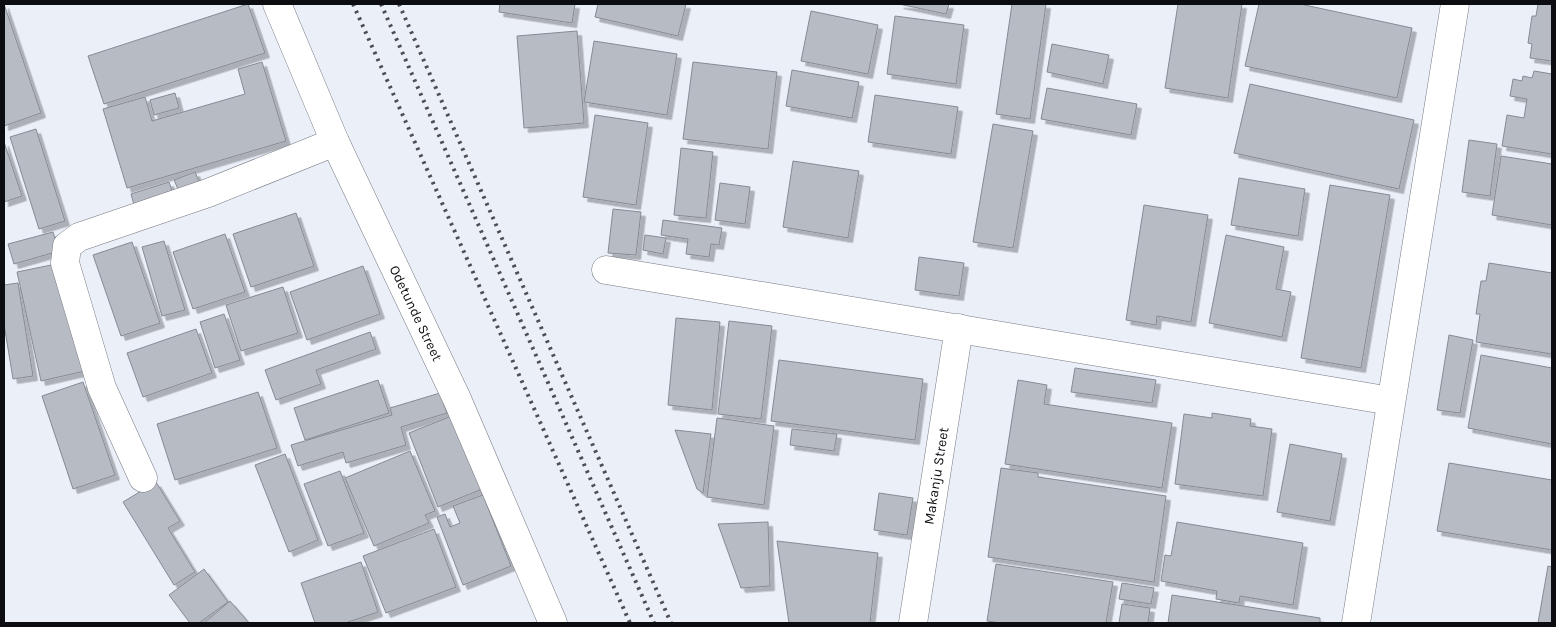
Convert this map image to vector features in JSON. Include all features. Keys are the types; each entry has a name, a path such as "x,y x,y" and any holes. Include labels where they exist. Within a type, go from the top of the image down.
{"street":[{"name":"Odetunde Street","path":"277,4 335,142 457,399 552,623"},
{"path":"1356,623 1455,4"},
{"path":"143,478 102,388 65,263 67,246 79,237 208,193 335,142"},
{"path":"606,270 1391,401"},
{"name":"Makanju Street","path":"913,623 958,328"}],"building":[{"path":"4,4 41,113 4,126"},
{"path":"248,4 265,53 104,104 88,56"},
{"path":"500,4 575,4 572,23 499,12"},
{"path":"598,4 686,4 678,36 595,17"},
{"path":"899,4 949,4 946,14"},
{"path":"1012,4 1046,4 1030,119 996,114"},
{"path":"1178,4 1242,4 1228,98 1165,88"},
{"path":"1259,4 1300,4 1412,28 1397,98 1245,66"},
{"path":"1538,4 1552,4 1552,61 1530,58 1532,44 1528,43 1532,16 1536,16"},
{"path":"811,11 878,25 868,74 801,61"},
{"path":"895,16 964,25 956,84 887,74"},
{"path":"577,31 584,123 524,128 517,36"},
{"path":"594,41 677,54 667,115 584,102"},
{"path":"1052,44 1109,55 1103,84 1047,72"},
{"path":"262,62 286,141 127,188 103,109 145,97 152,121 245,94 238,69"},
{"path":"693,62 777,72 768,149 683,139"},
{"path":"792,70 859,82 852,118 786,106"},
{"path":"1534,71 1552,74 1552,154 1502,146 1507,115 1524,118 1527,99 1510,96 1513,79 1522,81 1523,76 1532,78"},
{"path":"1250,84 1414,120 1399,189 1234,153"},
{"path":"1047,88 1137,104 1131,135 1041,119"},
{"path":"175,93 179,108 154,115 150,100"},
{"path":"875,95 958,107 951,154 868,142"},
{"path":"595,115 648,123 636,205 583,197"},
{"path":"993,124 1033,131 1013,248 973,242"},
{"path":"36,129 65,221 39,229 10,137"},
{"path":"1469,140 1497,144 1490,196 1462,192"},
{"path":"4,142 22,196 4,202"},
{"path":"681,148 713,152 706,218 674,215"},
{"path":"1501,156 1552,164 1552,225 1492,215"},
{"path":"793,161 859,171 848,238 783,227"},
{"path":"195,172 201,186 181,196 174,180"},
{"path":"1239,178 1305,189 1298,236 1231,225"},
{"path":"169,182 175,199 136,212 131,194"},
{"path":"720,183 750,187 745,224 715,220"},
{"path":"1330,185 1390,195 1361,368 1301,358"},
{"path":"1144,205 1208,215 1191,322 1157,316 1156,325 1126,320"},
{"path":"613,209 641,212 636,255 608,253"},
{"path":"296,213 314,266 251,287 233,234"},
{"path":"663,220 722,228 719,245 711,244 709,257 686,254 688,239 661,235"},
{"path":"53,232 59,251 14,264 8,244"},
{"path":"225,234 245,292 193,309 173,252"},
{"path":"645,235 666,238 663,254 643,250"},
{"path":"1226,235 1284,247 1276,289 1291,292 1282,337 1209,323"},
{"path":"164,241 185,310 162,316 142,247"},
{"path":"132,242 160,323 121,336 93,255"},
{"path":"919,257 964,263 959,296 915,290"},
{"path":"61,263 85,371 41,381 17,272"},
{"path":"1489,263 1552,273 1552,354 1476,342 1480,314 1476,314 1481,281 1486,281"},
{"path":"363,266 380,314 307,340 290,292"},
{"path":"18,283 33,376 13,379 4,324 4,285"},
{"path":"283,287 298,333 241,351 226,305"},
{"path":"224,314 240,360 215,368 200,322"},
{"path":"676,318 720,322 712,410 668,405"},
{"path":"729,321 772,326 761,419 718,414"},
{"path":"196,329 212,373 143,397 127,353"},
{"path":"370,332 376,349 316,370 321,384 276,400 265,370"},
{"path":"1449,335 1473,340 1460,413 1437,410"},
{"path":"1481,355 1552,368 1552,444 1468,428"},
{"path":"779,360 923,379 915,440 771,421"},
{"path":"1075,368 1156,380 1152,403 1071,392"},
{"path":"378,380 389,413 305,440 294,408"},
{"path":"1018,380 1047,385 1044,404 1172,423 1162,488 1005,464"},
{"path":"83,382 115,475 73,489 42,396"},
{"path":"258,392 277,448 175,480 157,424"},
{"path":"440,393 447,413 401,427 406,445 346,463 343,452 298,466 291,445 392,415 390,408"},
{"path":"459,413 487,487 438,507 409,433"},
{"path":"1212,413 1251,419 1250,426 1272,429 1263,496 1175,484 1184,414 1212,418"},
{"path":"717,418 774,426 764,505 707,497"},
{"path":"792,429 837,434 834,451 790,445"},
{"path":"675,430 711,434 703,493 697,489"},
{"path":"1290,444 1342,454 1330,521 1277,512"},
{"path":"410,451 435,511 425,515 429,523 374,546 345,478"},
{"path":"285,454 318,540 289,552 255,465"},
{"path":"1449,463 1552,480 1552,550 1437,531"},
{"path":"1001,468 1038,473 1038,477 1166,496 1154,582 988,557"},
{"path":"340,471 364,533 328,546 304,484"},
{"path":"156,482 180,521 168,528 195,572 174,585 123,502"},
{"path":"879,493 913,498 907,535 874,530"},
{"path":"483,495 511,566 463,585 437,517 445,514 450,527 460,523 453,506"},
{"path":"768,522 770,586 741,588 718,524"},
{"path":"1177,522 1303,543 1293,605 1240,596 1239,603 1216,599 1217,591 1161,581 1165,555 1171,556"},
{"path":"434,529 456,587 386,613 363,556"},
{"path":"777,541 878,553 870,623 789,623"},
{"path":"361,562 378,612 345,623 315,623 301,583"},
{"path":"996,564 1113,582 1106,623 1001,623 987,621"},
{"path":"1548,566 1552,567 1552,623 1538,623"},
{"path":"204,569 228,602 199,623 190,623 169,595"},
{"path":"1122,583 1154,588 1151,604 1119,599"},
{"path":"1172,595 1320,618 1320,623 1168,623"},
{"path":"230,601 249,623 204,623"},
{"path":"1122,604 1150,608 1148,623 1119,623"}],"railway":[{"path":"353,4 630,623"},
{"path":"381,4 654,623"},
{"path":"399,4 671,623"}]}
